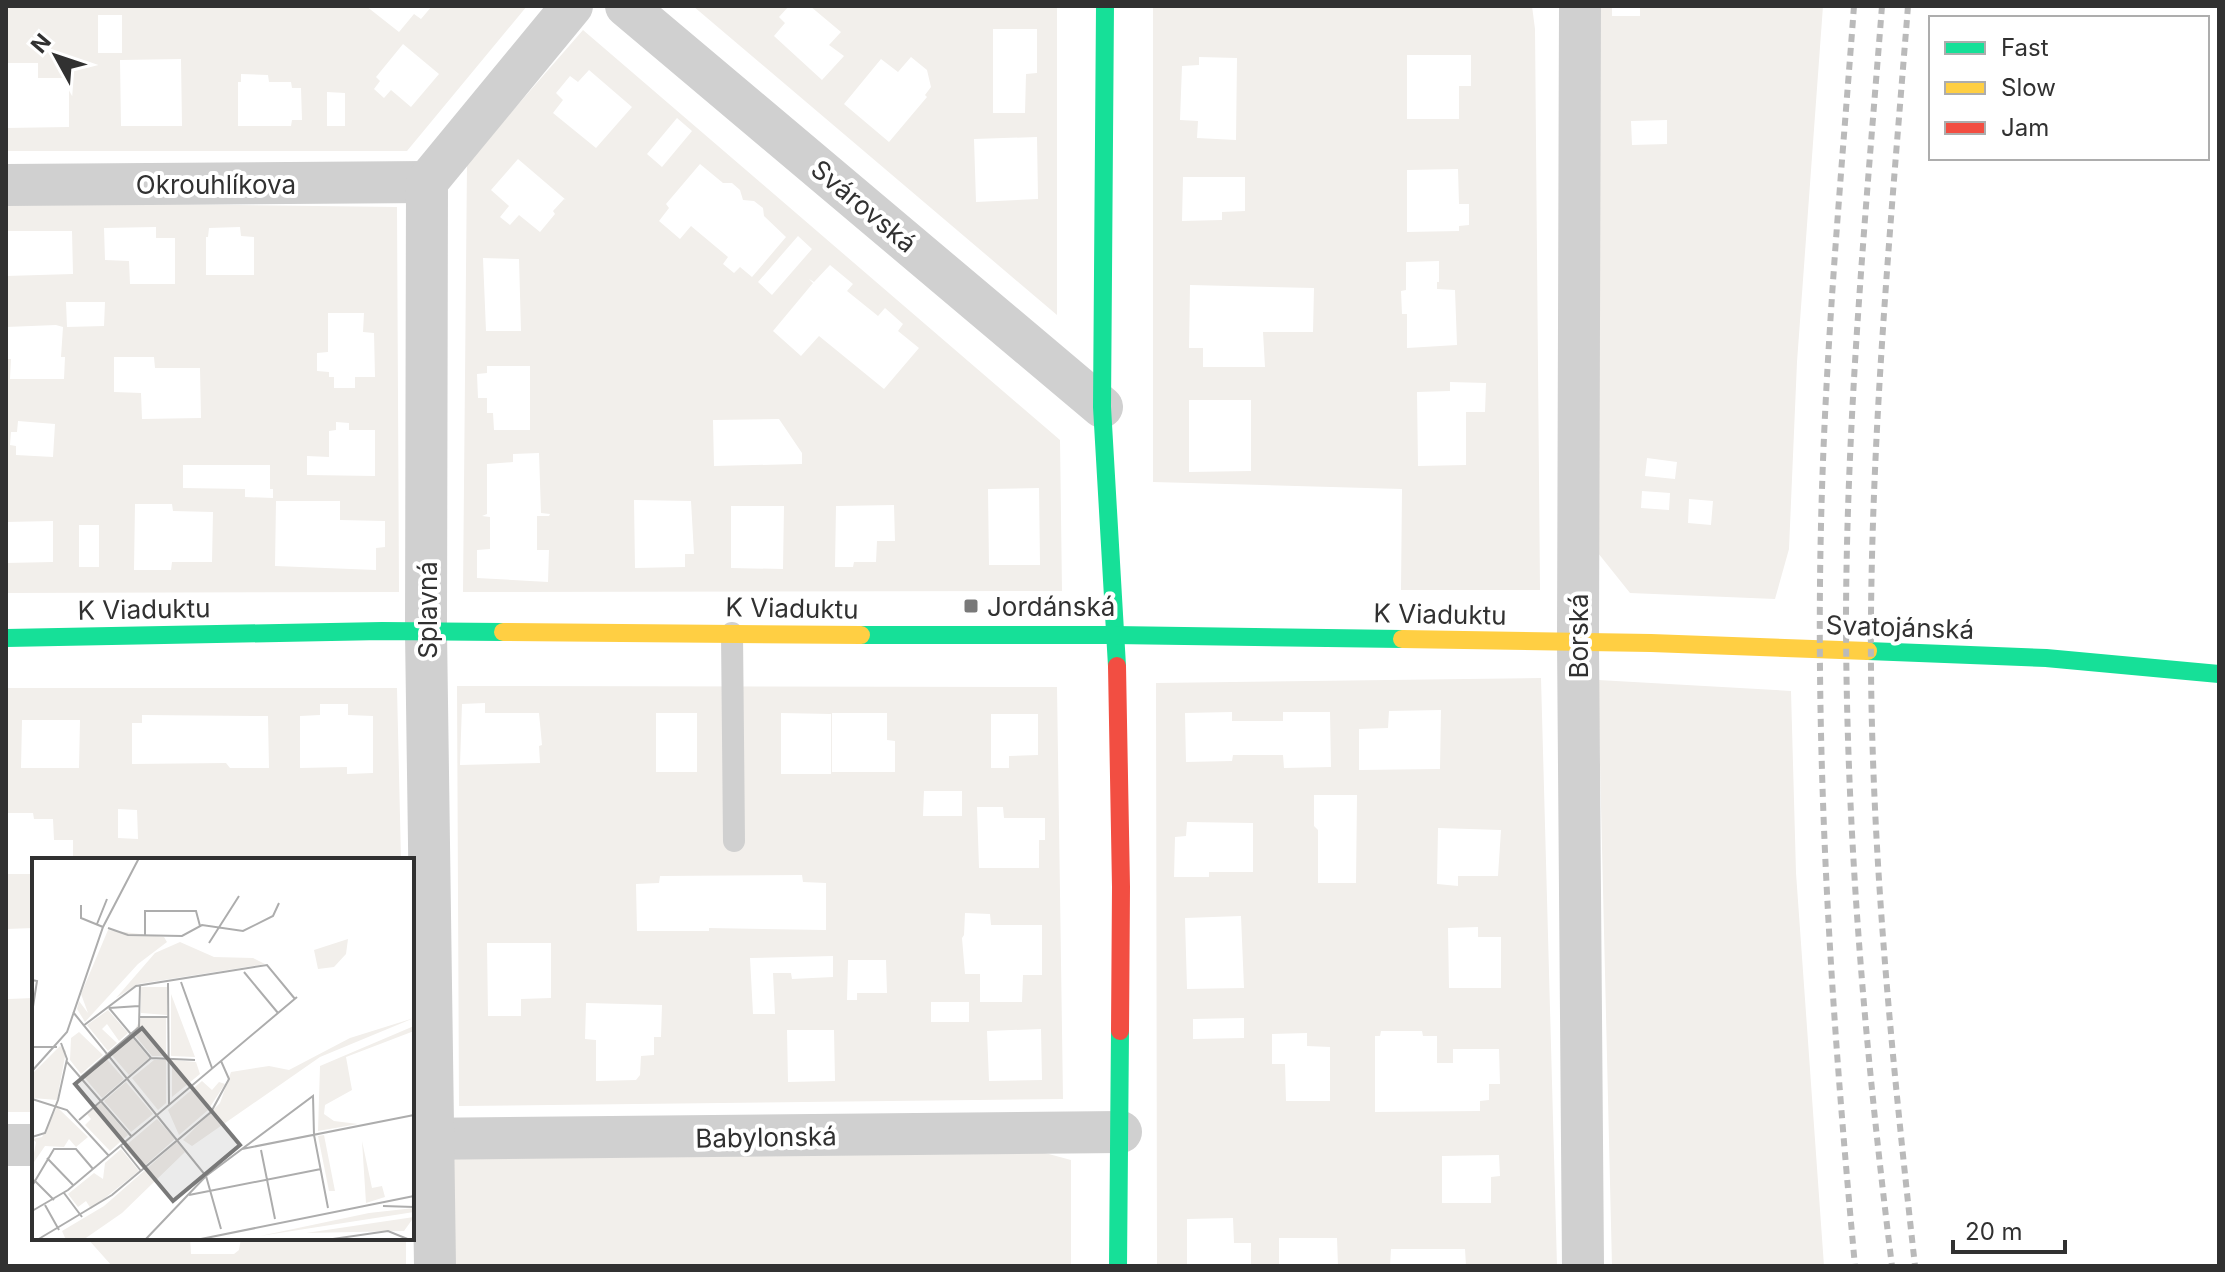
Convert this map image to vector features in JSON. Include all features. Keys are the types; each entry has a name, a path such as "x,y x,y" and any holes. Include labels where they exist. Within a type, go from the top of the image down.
{"street":[{"path":"427,182 572,6"},
{"name":"Svárovská","path":"626,6 1102,407"},
{"path":"1105,6 1102,407 1114,635 1121,887 1118,1266"},
{"name":"Borská","path":"1580,6 1578,642 1583,1266"},
{"name":"Okrouhlíkova","path":"6,185 427,182"},
{"name":"Splavná","path":"427,182 422,1138 435,1266"},
{"name":"K Viaduktu","path":"6,638 426,632 1114,635 1578,642"},
{"name":"Svatojánská","path":"1578,642 2046,658 2219,674"},
{"name":"Babylonská","path":"422,1138 1121,1132"},
{"path":"6,1145 32,1145"}],"lane":[{"path":"732,633 734,841"}],"shaded area":[{"path":"6,6 366,6 399,32 414,14 421,19 432,6 527,6 407,151 6,151 6,128 69,127 69,78 38,78 38,63 6,63","holes":["98,15 122,15 122,53 98,53","403,44 439,74 411,107 391,90 384,98 374,89 380,81 376,77","181,59 182,126 121,126 120,60","241,74 268,75 269,82 291,82 292,88 301,88 302,120 292,120 291,126 238,126 238,82 241,82","327,92 345,93 345,126 327,126"]},
{"path":"693,6 789,6 779,17 785,23 774,36 822,80 844,56 829,45 841,32 810,6 1057,6 1057,315","holes":["993,29 1037,29 1037,73 1026,74 1025,113 993,113","911,57 927,70 931,87 925,95 927,97 889,142 844,104 881,59 898,72","1037,137 1038,199 976,202 974,139"]},
{"path":"1153,6 1532,6 1535,29 1540,590 1401,590 1402,489 1153,482","holes":["1407,55 1471,55 1471,86 1459,86 1459,119 1407,119","1199,57 1237,58 1236,140 1197,138 1198,121 1180,120 1182,66 1199,65","1458,169 1459,204 1469,204 1469,225 1459,226 1459,231 1407,232 1407,170","1183,177 1245,177 1245,211 1222,212 1222,220 1182,221","1439,261 1437,289 1455,290 1457,345 1407,348 1407,314 1402,314 1401,291 1406,290 1406,262","1190,285 1314,288 1313,332 1263,332 1265,367 1203,367 1203,348 1189,348","1450,382 1486,383 1485,412 1466,412 1466,465 1418,466 1417,392 1450,391","1189,400 1251,400 1251,471 1189,472"]},
{"path":"1594,6 1612,6 1612,16 1640,16 1640,6 1823,6 1797,362 1789,549 1775,599 1630,593 1594,548","holes":["1667,120 1667,144 1632,145 1631,121","1647,458 1677,462 1675,479 1645,476","1642,491 1670,493 1669,510 1641,508","1689,499 1713,501 1711,525 1688,523"]},
{"path":"583,30 1060,440 1062,591 463,592 467,163","holes":["589,70 632,107 596,148 553,113 563,100 556,93 570,76 578,82","677,118 692,131 662,167 647,154","518,159 566,200 553,211 555,214 540,232 519,215 510,225 500,217 509,206 491,190","700,164 723,183 732,183 740,190 743,200 754,201 763,208 764,216 786,237 752,277 740,267 734,273 723,264 728,257 691,226 680,239 659,221 669,208 666,204","798,236 812,249 772,295 758,282","483,258 519,259 521,331 486,331","830,265 853,284 847,291 878,316 885,308 903,324 898,331 919,348 884,389 819,336 801,356 773,331 813,283 809,279 814,282","487,366 530,366 530,430 494,430 493,413 487,413 487,398 478,398 477,374 487,373","779,419 802,453 802,464 714,466 713,420","539,453 541,513 550,514 537,516 537,550 549,550 548,582 477,578 477,550 490,549 490,517 482,516 487,514 487,464 513,462 513,454","1039,488 1040,565 989,565 988,489","634,500 691,501 694,554 685,554 685,567 635,568","894,505 895,541 877,541 876,562 854,562 853,567 835,567 836,506","731,506 784,506 783,569 731,568"]},
{"path":"6,202 397,207 399,592 6,593 6,563 53,562 53,521 6,522 6,359 11,359 10,379 64,379 65,357 61,357 63,327 6,327 6,276 73,274 72,231 6,231","holes":["156,227 156,238 175,238 175,284 130,284 129,261 105,260 104,228","240,227 241,236 254,237 254,275 206,275 206,237 209,228","66,302 105,302 104,326 67,327","328,313 364,313 363,332 374,333 375,377 355,377 355,388 334,388 334,377 329,377 329,372 317,371 317,353 328,352","114,357 154,357 155,368 200,368 201,418 142,419 141,393 114,392","18,421 55,424 53,457 16,455 16,446 10,445 11,432 17,432","336,422 349,423 349,430 375,430 375,476 307,475 307,456 329,457 329,431 336,430","183,465 270,465 273,498 245,497 245,489 183,488","276,501 340,501 340,520 385,521 385,547 376,548 376,570 275,566","135,504 172,504 173,511 213,512 212,562 172,562 171,570 134,570","79,525 99,525 99,567 79,567"]},
{"path":"1541,678 1557,1266 1466,1266 1465,1249 1391,1249 1390,1266 1338,1266 1337,1238 1279,1238 1279,1266 1251,1266 1251,1243 1234,1243 1233,1218 1187,1219 1187,1266 1157,1266 1156,683","holes":["1441,710 1440,769 1359,770 1359,729 1388,728 1389,711","1232,712 1232,721 1283,721 1283,712 1330,712 1331,767 1284,768 1283,755 1233,755 1232,761 1186,762 1185,713","1314,795 1357,795 1356,883 1318,883 1318,830 1314,826","1187,822 1253,823 1253,872 1209,872 1209,877 1174,877 1175,837 1186,836","1438,828 1501,830 1498,876 1458,876 1458,886 1437,884","1241,916 1244,988 1187,989 1185,918","1478,927 1478,937 1501,937 1501,988 1449,988 1448,928","1244,1018 1244,1038 1193,1039 1193,1019","1381,1031 1422,1031 1423,1036 1437,1036 1437,1063 1453,1063 1453,1049 1499,1049 1500,1084 1489,1084 1489,1100 1480,1101 1480,1111 1375,1112 1375,1036 1380,1036","1307,1033 1307,1046 1330,1047 1330,1101 1286,1101 1285,1064 1272,1064 1272,1034","1499,1155 1500,1176 1491,1177 1491,1203 1442,1203 1442,1156"]},
{"path":"1598,680 1791,691 1796,873 1824,1266 1612,1266"},
{"path":"457,686 1057,687 1063,1099 459,1106","holes":["485,703 485,713 539,713 540,763 460,765 462,704","656,713 697,713 697,772 656,772","781,713 831,714 831,774 781,774","832,713 887,713 887,740 895,741 895,772 832,772","991,714 1038,714 1038,755 1009,756 1009,768 991,768","924,791 962,791 962,816 923,816","977,807 1003,807 1004,818 1045,818 1045,840 1039,840 1039,868 979,868","802,875 803,882 826,883 826,930 709,928 709,931 637,931 636,884 659,883 660,876","965,913 990,914 991,925 1042,925 1042,975 1023,975 1022,1002 980,1002 980,974 965,974 962,938","487,943 551,943 551,998 521,999 521,1016 488,1016","833,956 833,977 792,979 791,973 773,973 775,1014 753,1014 750,958","848,960 886,960 887,993 857,993 857,1000 847,1000","931,1002 969,1002 969,1022 931,1022","586,1003 662,1005 661,1037 654,1037 654,1055 641,1056 640,1075 636,1080 596,1081 596,1040 585,1039","1041,1029 1042,1080 989,1081 987,1031","787,1030 834,1030 835,1081 788,1082"]},
{"path":"6,688 397,688 401,858 73,858 73,840 54,840 53,819 34,819 33,813 7,813 6,839","holes":["320,704 348,704 348,715 373,716 373,773 347,774 347,767 300,768 300,716 320,715","142,715 268,716 269,768 230,768 226,763 132,764 132,723 142,723","22,720 80,720 79,768 21,768","118,809 137,810 138,839 118,838"]},
{"path":"6,856 7,874 32,874 32,928 6,929"},
{"path":"6,974 8,999 32,998 32,1112 6,1112"},
{"path":"457,1149 1030,1149 1071,1160 1071,1266 446,1266 444,1163"},
{"path":"89,1240 190,1240 191,1254 234,1254 239,1250 241,1240 406,1240 406,1266 112,1266"}],"railway":[{"path":"1854,6 1826,395 1820,618 1827,896 1855,1266"},
{"path":"1882,6 1854,386 1846,614 1853,859 1873,1104 1892,1266"},
{"path":"1908,6 1879,386 1871,696 1883,941 1915,1266"}],"traffic: fast":[{"path":"1105,6 1102,407 1117,666"},
{"path":"6,638 382,631 503,632"},
{"path":"861,635 1402,639"},
{"path":"1868,651 2046,658 2219,674"},
{"path":"1118,1266 1120,1031"}],"traffic: slow":[{"path":"503,632 861,635"},
{"path":"1402,639 1651,643 1868,651"}],"traffic: jam":[{"path":"1117,666 1120,1031"}],"place":[{"name":"Jordánská","path":"971,606"}]}
